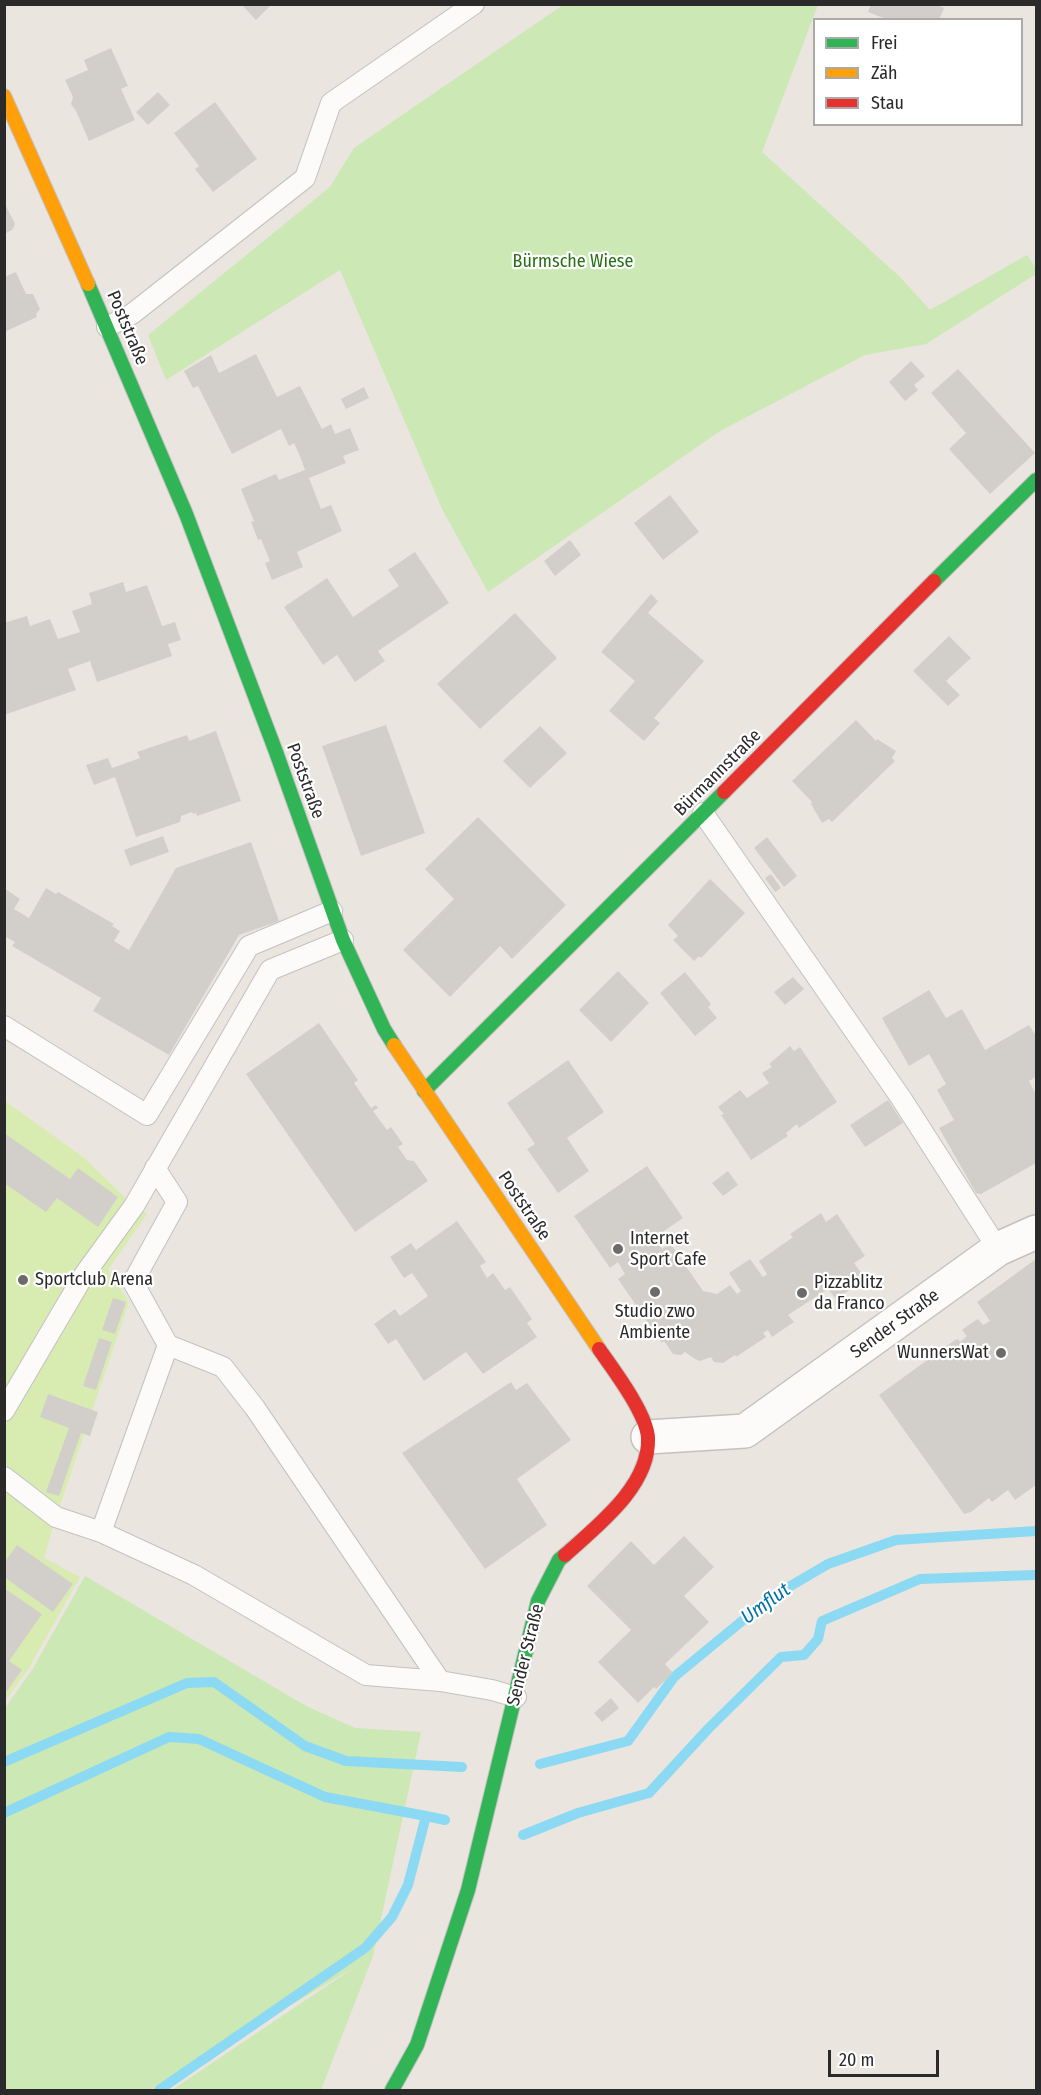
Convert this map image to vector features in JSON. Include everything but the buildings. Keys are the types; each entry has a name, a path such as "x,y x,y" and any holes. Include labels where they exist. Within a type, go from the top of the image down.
{"street":[{"name":"Poststraße","path":"4,96 107,327 186,514 276,752 332,911 384,1029 625,1387 639,1411 648,1437"},
{"name":"Bürmannstraße","path":"424,1091 1036,480"},
{"name":"Sender Straße","path":"392,2091 417,2045 468,1890 538,1601 559,1560 609,1515 639,1478 645,1461 648,1437 745,1431 998,1250 1036,1232"}],"lane":[{"path":"107,327 132,314 305,178 331,103 474,4"},
{"path":"703,813 901,1098 998,1250"},
{"path":"4,1026 147,1115 249,946 332,911"},
{"path":"4,1411 84,1275 134,1206 270,970 344,940"},
{"path":"155,1168 177,1202 133,1282 168,1345 223,1367 255,1408 440,1681"},
{"path":"101,1532 168,1345"},
{"path":"4,1477 56,1517 101,1532 194,1575 366,1675 440,1681 516,1696"}],"green space":[{"name":"Bürmsche Wiese","path":"563,5 818,5 762,152 901,278 930,310 1027,255 1036,268 1036,274 926,344 865,355 720,431 488,592 443,511 340,270 166,380 148,335 330,187 354,148"},
{"path":"5,1101 83,1157 133,1205 147,1214 108,1270 129,1302 44,1558 80,1577 29,1668 5,1701"},
{"path":"85,1576 306,1706 355,1728 421,1732 373,1956 321,2090 172,2090 358,1965 149,2090 5,2090 5,1708 32,1670"}],"waterway":[{"name":"Umflut","path":"540,1764 628,1741 674,1677 770,1598 828,1564 896,1540 1036,1531"},
{"path":"523,1835 578,1813 649,1793 708,1729 781,1657 804,1655 818,1639 822,1621 920,1579 1036,1575"},
{"path":"4,1762 187,1683 214,1682 305,1746 346,1761 462,1767"},
{"path":"4,1813 169,1737 199,1739 325,1797 426,1816"},
{"path":"159,2090 365,1948 392,1917 408,1885 426,1816 445,1820"}],"traffic: fast":[{"path":"88,284 186,514 276,752 343,940 384,1029 394,1045"},
{"path":"934,581 1036,480"},
{"path":"424,1091 724,792"},
{"path":"392,2090 417,2045 468,1890 538,1601 559,1560 565,1555"}],"traffic: slow":[{"path":"4,96 88,284"},
{"path":"394,1045 599,1349"}],"traffic: jam":[{"path":"724,792 934,581"},
{"path":"565,1555 619,1504 631,1488 646,1456 648,1438 642,1417 599,1349"}],"place":[{"name":"Internet Sport Cafe","path":"618,1249"},
{"name":"Sportclub Arena","path":"23,1280"},
{"name":"Studio zwo Ambiente","path":"655,1292"},
{"name":"Pizzablitz da Franco","path":"802,1293"},
{"name":"WunnersWat","path":"1001,1353"}]}
